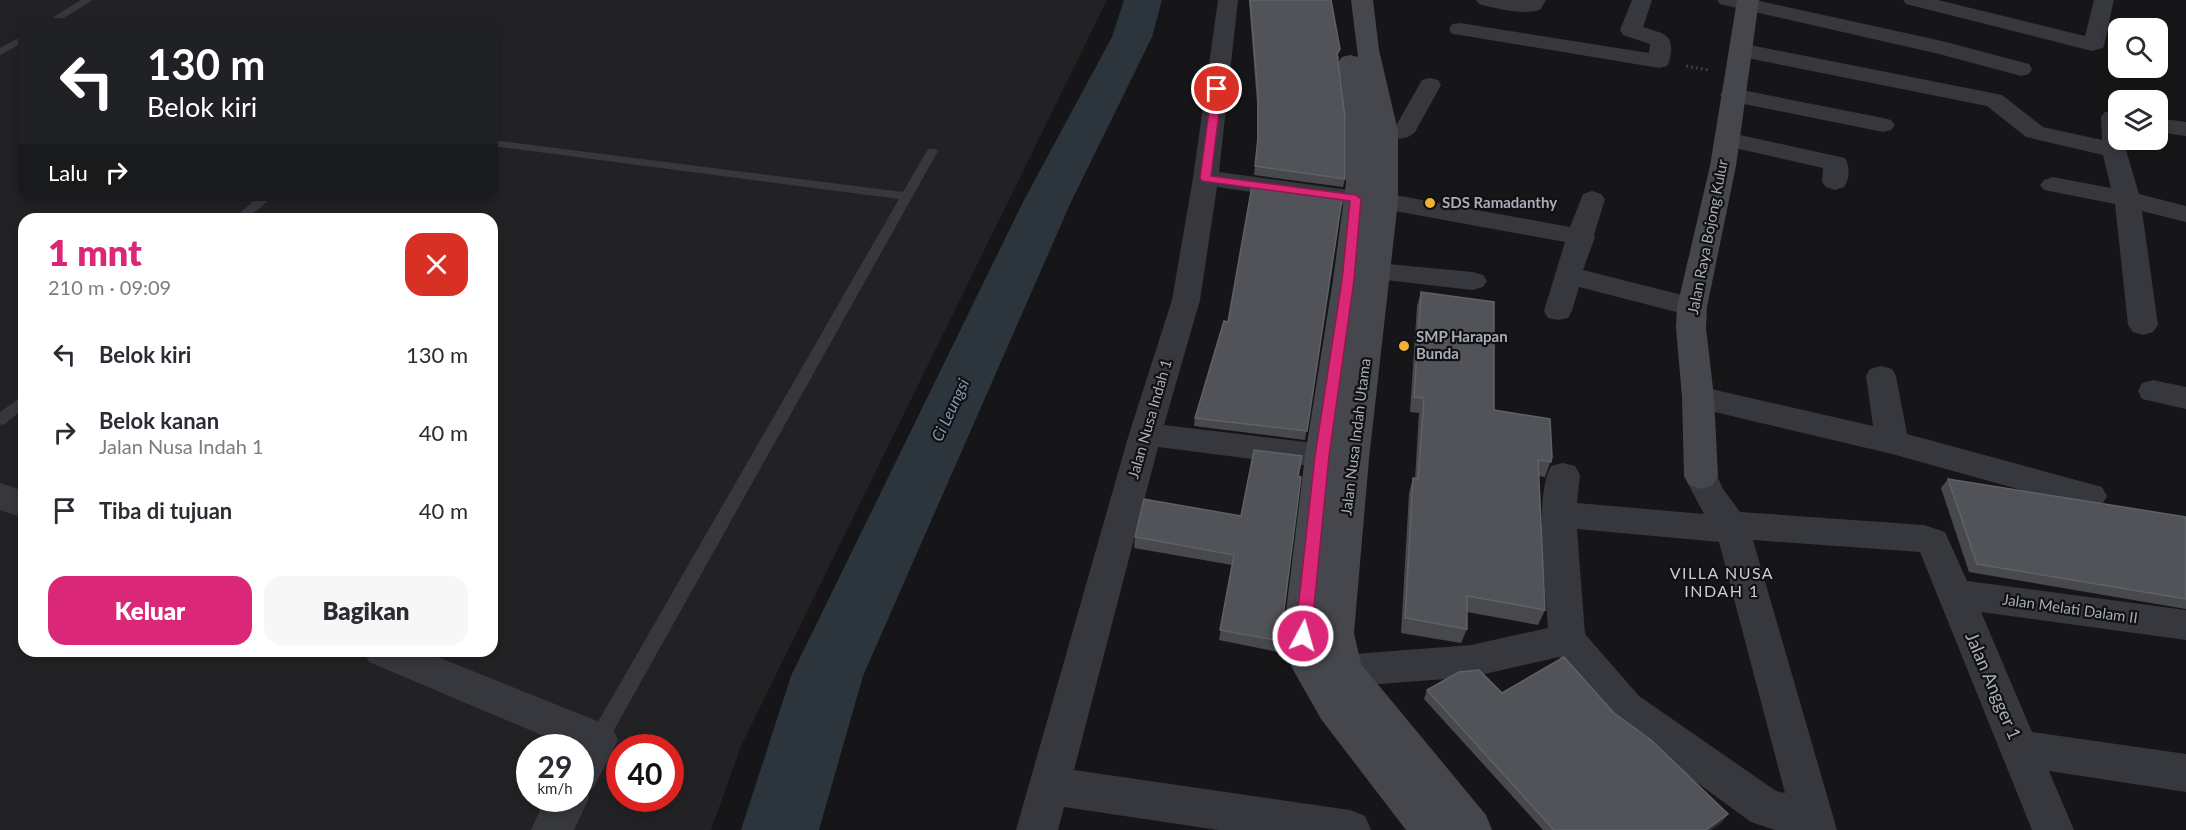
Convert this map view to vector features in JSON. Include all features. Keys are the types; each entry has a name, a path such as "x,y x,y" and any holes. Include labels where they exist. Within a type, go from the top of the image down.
{"street":[{"name":"Jalan Nusa Indah 1","path":"1037,830 1145,434 1186,300 1206,178 1228,0"},
{"path":"1298,0 1317,0"},
{"name":"Jalan Nusa Indah Utama","path":"1344,0 1359,126 1359,183 1370,200 1377,272 1337,458 1303,636 1311,666 1335,706 1433,830"},
{"name":"Jalan Nusa Indah Utama","path":"1362,0 1368,50 1385,131 1370,200 1348,280 1337,458 1335,633 1342,671 1470,830"},
{"path":"1486,0 1529,7 1533,6 1536,0"},
{"path":"1461,27 1659,61 1661,41 1631,30 1642,0"},
{"path":"1913,0 2086,43 2096,43 2096,26 2104,0"},
{"path":"1741,2 1942,48 2021,69"},
{"name":"Jalan Raya Bojong Kulur","path":"1701,476 1698,397 1691,328 1692,307 1723,166 1736,73 1741,2"},
{"path":"2044,12 2096,26"},
{"path":"1942,48 1947,91"},
{"path":"1736,73 1947,91 2001,103 2027,128 2035,132 2108,149"},
{"path":"1736,73 1847,118 1883,126"},
{"path":"1385,131 1403,131 1430,85"},
{"path":"1726,139 1835,172 1847,118"},
{"path":"2168,126 2186,129"},
{"path":"2114,150 2127,199 2143,325"},
{"path":"1206,178 1370,200 1581,237"},
{"path":"2053,185 2127,199 2186,214"},
{"path":"1558,311 1592,199"},
{"path":"1377,272 1473,281"},
{"path":"1568,275 1692,307"},
{"path":"1881,376 1892,442"},
{"path":"2152,391 2186,398"},
{"path":"1698,397 1892,442 2090,496"},
{"path":"1145,434 1337,458"},
{"path":"1563,475 1559,514 1567,639 1625,708 1766,808 1814,825"},
{"path":"1701,476 1709,494 1732,528 1814,825"},
{"path":"0,496 18,503"},
{"path":"1559,514 1732,528"},
{"name":"Jalan Angger 1","path":"1732,528 1924,539 1933,542 2053,830"},
{"name":"Jalan Melati Dalam II","path":"1955,594 2186,625"},
{"path":"1342,671 1471,661 1567,639"},
{"path":"397,657 598,740 594,748"},
{"path":"2019,748 2186,773"},
{"path":"1048,785 1350,830"},
{"path":"552,830 561,812"}],"lane":[{"path":"57,18 88,0"},
{"path":"0,52 18,42"},
{"path":"498,144 906,196"},
{"path":"598,740 932,150"},
{"path":"246,213 261,201"},
{"path":"0,420 18,405"}],"path":[{"path":"1659,61 1736,73"}],"shaded area":[{"path":"0,0 1107,0 741,746 711,830 0,830"}],"building":[{"path":"1250,0 1331,0 1340,49 1337,54 1345,118 1345,179 1255,166 1258,96"},
{"path":"1252,186 1342,199 1307,431 1195,418 1224,321 1228,322"},
{"path":"1421,292 1494,302 1494,410 1550,419 1551,462 1538,460 1545,610 1467,596 1467,629 1405,618 1413,478 1418,479 1424,398 1414,397"},
{"path":"1254,450 1302,456 1280,641 1220,630 1234,555 1135,537 1144,499 1241,516"},
{"path":"1948,479 2186,517 2186,599 1977,564"},
{"path":"1564,657 1614,713 1651,740 1728,814 1706,830 1554,830 1427,690 1459,672 1479,670 1502,693"}],"waterway":[{"name":"Ci Leungsi","path":"780,830 827,676 1047,202 1132,37 1143,0"}],"place":[{"name":"SDS Ramadanthy","path":"1430,203"},
{"name":"SMP Harapan Bunda","path":"1404,346"}],"district":[{"name":"VILLA NUSA INDAH 1","path":"1722,582"}],"route":[{"path":"1217,89 1206,178 1356,199 1348,280 1322,456 1303,636"}]}
